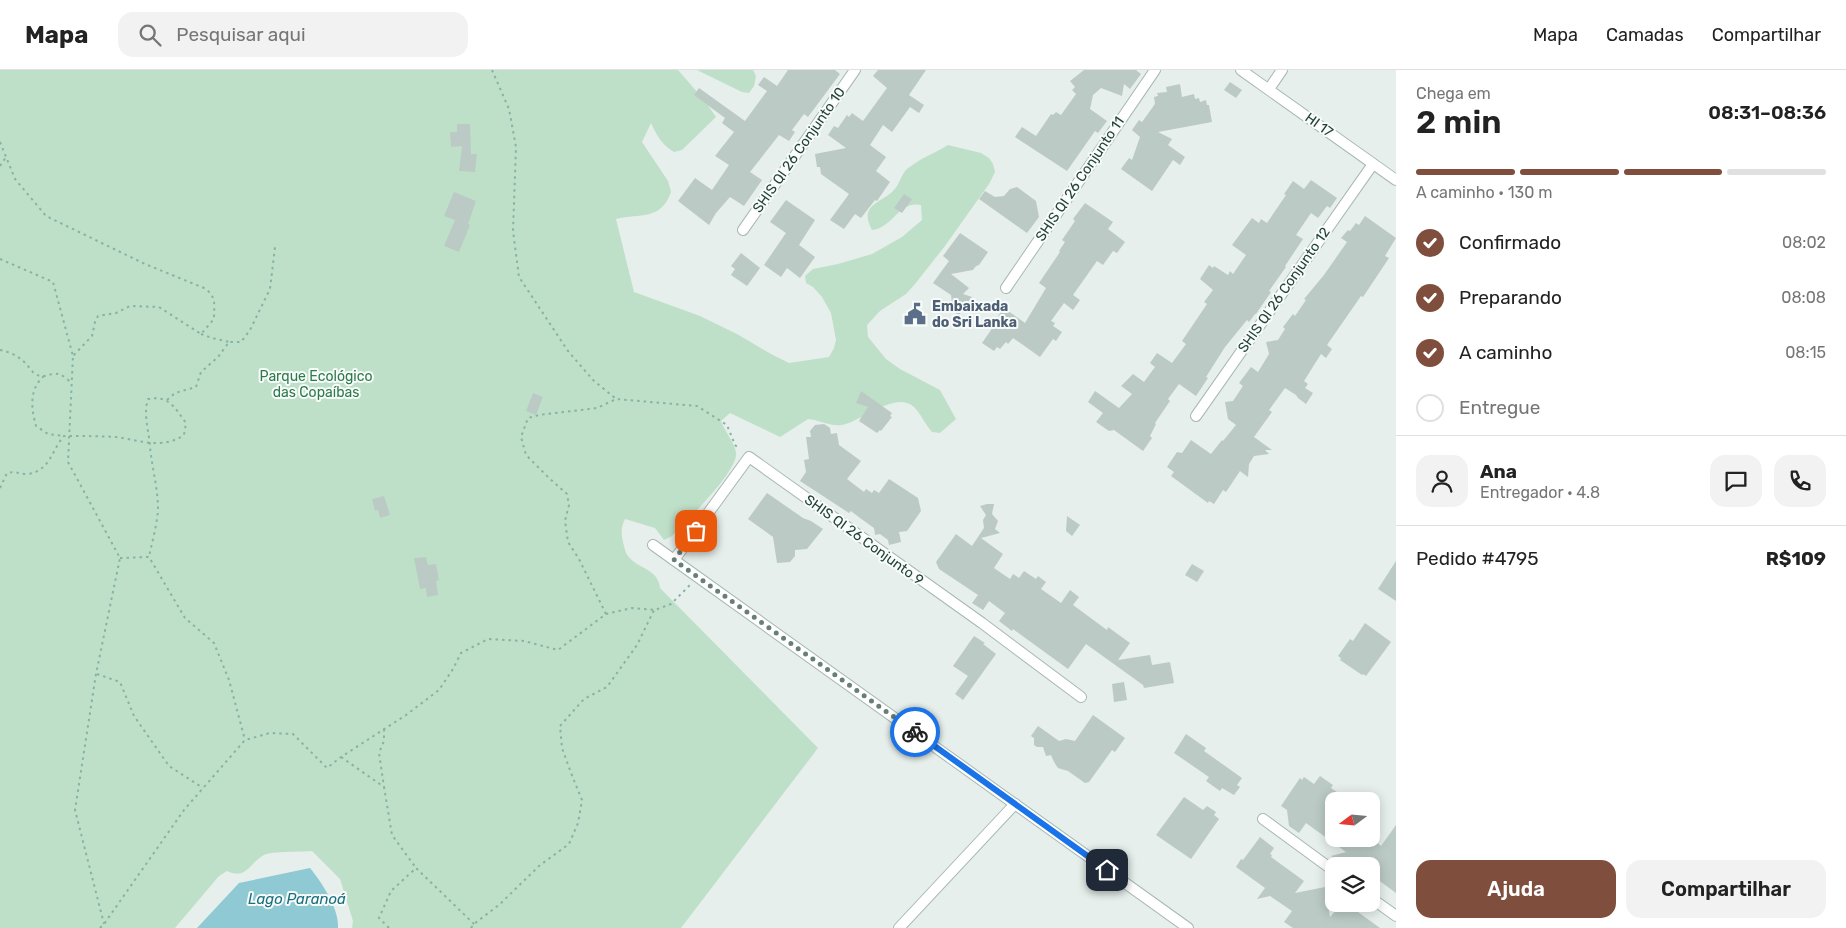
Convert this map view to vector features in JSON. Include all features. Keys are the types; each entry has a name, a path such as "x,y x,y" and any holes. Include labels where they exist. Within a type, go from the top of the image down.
{"street":[{"name":"SHIS QI 26 Conjunto 10","path":"743,230 855,70"},
{"name":"SHIS QI 26 Conjunto 11","path":"1006,288 1155,70"},
{"name":"HI 17","path":"1241,70 1396,180"},
{"path":"1269,90 1282,70"},
{"name":"SHIS QI 26 Conjunto 12","path":"1196,416 1372,164"},
{"path":"674,560 749,457"},
{"name":"SHIS QI 26 Conjunto 9","path":"749,457 982,623 1082,697"},
{"path":"653,545 1184,927"},
{"path":"899,928 1015,804"},
{"path":"1262,819 1325,864"},
{"path":"1380,904 1396,916"}],"path":[{"path":"492,70 509,109 516,147 512,231 519,277 568,351 593,380 616,399"},
{"path":"0,142 15,179 46,216 145,264 211,293 214,301 214,319 201,334"},
{"path":"0,166 6,158"},
{"path":"73,356 92,336 98,316 116,313 130,306 159,306 201,334 229,342 241,342 250,330 270,289 275,247"},
{"path":"0,259 53,282 73,356 68,462 120,558 96,674 75,810 104,924"},
{"path":"167,400 174,393 196,387 200,372 218,357 229,342"},
{"path":"0,350 20,357 35,374 44,376"},
{"path":"72,384 64,375 55,373 44,376 36,383 32,411 36,426 48,434 114,437 150,444 167,442 184,435 186,423 175,407 167,400 158,397 148,399 145,408 150,444 152,466 156,478 158,511 149,557 185,618 214,643 229,680 245,740"},
{"path":"606,614 579,559 568,542 565,521 569,505 567,494 526,455 521,437 528,418 597,408 616,399 697,406 727,425 735,445 749,457"},
{"path":"0,488 7,472 14,471 27,474 42,468 48,463 64,436"},
{"path":"120,558 149,557"},
{"path":"100,928 184,810 245,740 270,733 294,734 326,768 439,690 461,653 488,639 524,640 558,650 606,614 632,608 655,610 671,604 698,577"},
{"path":"472,928 474,924 500,904 539,866 569,844 578,823 582,800 562,748 560,726 584,699 607,687 637,645 655,610"},
{"path":"96,674 120,682 134,716 169,766 203,788"},
{"path":"384,729 384,741 379,753 392,835 416,868 474,924"},
{"path":"341,757 384,787"},
{"path":"389,928 379,918 391,891 416,868"}],"green space":[{"name":"Parque Ecológico das Copaíbas","path":"0,70 678,70 705,101 716,117 682,150 674,152 666,146 651,123 642,142 668,181 671,192 662,208 656,212 616,219 634,292 700,316 789,363 829,357 836,340 831,313 822,297 813,287 806,283 805,276 813,269 872,254 902,237 922,220 921,205 913,205 901,210 879,228 872,230 869,222 868,216 872,206 895,189 907,169 948,145 981,153 989,158 995,172 989,184 945,246 906,294 880,311 867,325 868,337 886,359 900,369 940,390 956,419 940,433 932,432 914,407 907,403 898,402 878,408 850,423 842,425 808,419 780,437 730,413 721,421 736,453 729,472 672,536 664,540 655,528 625,519 622,539 630,559 655,576 660,588 818,748 681,928 352,928 353,921 340,879 312,851 268,854 259,858 244,872 234,873 227,871 219,876 175,928 0,928"},
{"path":"697,70 753,70 756,76 754,86 749,93 742,92"}],"water":[{"name":"Lago Paranoá","path":"310,868 333,904 338,920 338,928 197,928 239,883"}],"building":[{"path":"788,70 835,70 840,74 808,117 804,114 792,130 795,132 789,141 779,135 750,172 762,180 744,206 730,197 716,213 709,225 678,201 695,178 712,190 729,165 715,156 734,132 722,123 725,118 694,95 699,88 745,121 767,91 758,85 764,77 777,86"},
{"path":"878,70 926,70 909,95 924,105 919,113 910,107 892,132 883,125 870,145 886,157 876,171 890,182 877,201 875,200 861,218 855,214 844,229 830,220 849,194 821,174 820,167 817,167 815,154 846,148 828,135 834,126 838,128 847,115 849,117 852,113 863,121 887,88 873,76"},
{"path":"1084,70 1136,70 1141,74 1130,89 1124,84 1122,96 1101,88 1093,95 1090,109 1107,121 1098,133 1095,131 1067,171 1015,137 1022,127 1036,136 1051,114 1053,115 1056,112 1061,115 1076,94 1072,90 1075,87 1070,81"},
{"path":"1230,82 1242,90 1236,98 1224,90"},
{"path":"1180,84 1182,97 1194,94 1195,99 1199,98 1200,102 1206,100 1207,105 1209,105 1212,122 1158,132 1172,139 1168,145 1185,157 1180,165 1173,160 1152,191 1121,169 1129,158 1132,160 1140,137 1132,130 1139,120 1142,122 1155,104 1154,97 1158,96 1157,93 1167,92 1166,87"},
{"path":"457,124 470,124 471,154 477,154 475,172 459,171 462,146 451,147 450,132 457,132"},
{"path":"1311,180 1337,198 1330,208 1327,206 1318,218 1311,213 1296,235 1303,239 1269,291 1271,292 1256,314 1249,322 1247,320 1225,347 1196,396 1179,384 1168,399 1170,401 1155,423 1150,436 1152,438 1143,451 1114,430 1109,431 1096,422 1103,413 1088,402 1095,391 1119,408 1132,394 1121,386 1133,374 1144,382 1155,367 1150,363 1157,353 1172,363 1186,344 1182,341 1207,304 1204,302 1213,290 1200,279 1209,265 1228,275 1230,271 1233,274 1246,255 1232,245 1252,218 1259,223 1261,219 1267,223 1293,181 1304,189"},
{"path":"1017,187 1036,201 1039,217 1027,233 979,199 985,191 995,197 1004,196 1010,189"},
{"path":"454,192 476,201 468,224 470,225 459,252 444,246 455,220 444,216"},
{"path":"904,194 912,199 902,213 894,208"},
{"path":"786,200 815,220 799,245 815,257 800,278 787,268 781,277 764,265 786,233 770,222"},
{"path":"1085,203 1113,222 1108,229 1125,242 1117,253 1113,251 1103,265 1097,261 1073,295 1080,300 1073,310 1064,303 1051,321 1055,323 1053,326 1062,332 1056,341 1053,339 1040,357 1013,338 1008,344 1006,342 1000,349 997,347 994,351 982,343 1004,308 1025,323 1046,288 1039,283 1060,252 1065,242 1062,240 1075,221 1073,219"},
{"path":"1365,216 1396,238 1385,256 1389,258 1327,345 1332,349 1326,358 1321,354 1304,381 1308,384 1305,388 1313,393 1306,404 1285,388 1269,410 1272,412 1254,437 1272,450 1265,450 1269,454 1254,456 1249,464 1248,477 1240,471 1226,492 1223,490 1214,504 1209,501 1208,503 1171,476 1174,472 1167,467 1177,452 1182,453 1191,440 1211,454 1236,425 1228,419 1225,402 1233,401 1243,386 1239,383 1251,367 1258,372 1269,354 1266,342 1278,340 1285,329 1283,327 1293,314 1295,316 1306,300 1304,299 1324,275 1347,242 1341,238 1356,223 1359,225"},
{"path":"960,233 988,252 973,270 951,274 969,288 963,294 972,297 959,315 948,309 952,304 951,295 933,283 949,261 943,256"},
{"path":"741,253 760,268 747,286 731,275 735,269 731,266"},
{"path":"861,391 892,413 890,416 892,417 881,431 877,433 859,421 868,407 856,403"},
{"path":"533,393 543,397 536,415 526,411"},
{"path":"824,424 830,428 831,434 837,433 839,445 861,461 847,479 864,492 866,489 872,493 874,490 879,493 889,479 918,498 921,511 907,531 899,532 901,542 889,545 888,540 880,534 875,535 874,528 851,511 849,513 800,481 806,472 804,460 809,459 806,437 811,437 810,431 815,425"},
{"path":"767,493 803,518 823,529 807,549 795,550 795,556 790,562 777,563 773,537 748,519"},
{"path":"384,496 390,515 380,518 378,510 375,511 372,499"},
{"path":"994,504 992,514 998,521 995,529 1000,533 981,538 1003,554 994,568 1010,579 1013,574 1019,578 1024,571 1036,579 1038,576 1046,582 1041,589 1061,603 1070,590 1079,597 1073,605 1107,630 1108,627 1130,643 1118,660 1150,655 1152,665 1170,662 1174,683 1144,688 1143,685 1086,644 1068,669 999,621 1005,613 989,601 983,610 972,603 978,595 939,569 936,562 956,534 972,546 984,528 983,520 986,515 980,506"},
{"path":"1067,516 1080,525 1072,536 1066,531"},
{"path":"426,557 428,565 436,564 439,580 436,581 438,595 427,597 426,588 420,589 414,558"},
{"path":"1396,561 1396,601 1378,589"},
{"path":"1192,564 1204,571 1197,582 1185,575"},
{"path":"1365,623 1391,642 1366,676 1340,660 1341,658 1338,656 1350,639 1353,641"},
{"path":"974,636 985,643 983,644 996,654 963,700 955,694 968,676 953,666"},
{"path":"1124,682 1127,700 1114,702 1112,684"},
{"path":"1093,715 1125,738 1115,752 1112,750 1089,782 1085,783 1068,771 1058,768 1051,755 1046,756 1043,747 1034,745 1034,738 1031,736 1038,726 1059,741 1066,739 1075,741"},
{"path":"1186,734 1206,748 1204,751 1242,778 1237,785 1240,787 1234,795 1222,788 1220,791 1206,781 1209,777 1174,753"},
{"path":"1320,776 1333,785 1331,788 1337,792 1325,792 1325,837 1306,823 1299,833 1289,826 1287,810 1281,806 1300,778 1302,780 1304,777 1314,784"},
{"path":"1184,797 1203,810 1207,806 1216,812 1214,815 1219,819 1191,859 1156,835"},
{"path":"1396,825 1396,893 1380,881 1380,857 1331,856 1346,852 1340,848 1380,848 1380,845"},
{"path":"1260,837 1274,848 1270,854 1272,855 1271,857 1304,881 1295,893 1325,887 1325,912 1329,912 1330,917 1334,912 1358,912 1380,928 1293,928 1284,922 1292,911 1270,896 1257,899 1265,888 1236,867 1241,859 1243,860"}],"way so far":[{"path":"696,531 674,560 915,732"}],"place":[{"name":"Embaixada do Sri Lanka","path":"915,314"}],"route":[{"path":"915,732 1107,870"}]}
